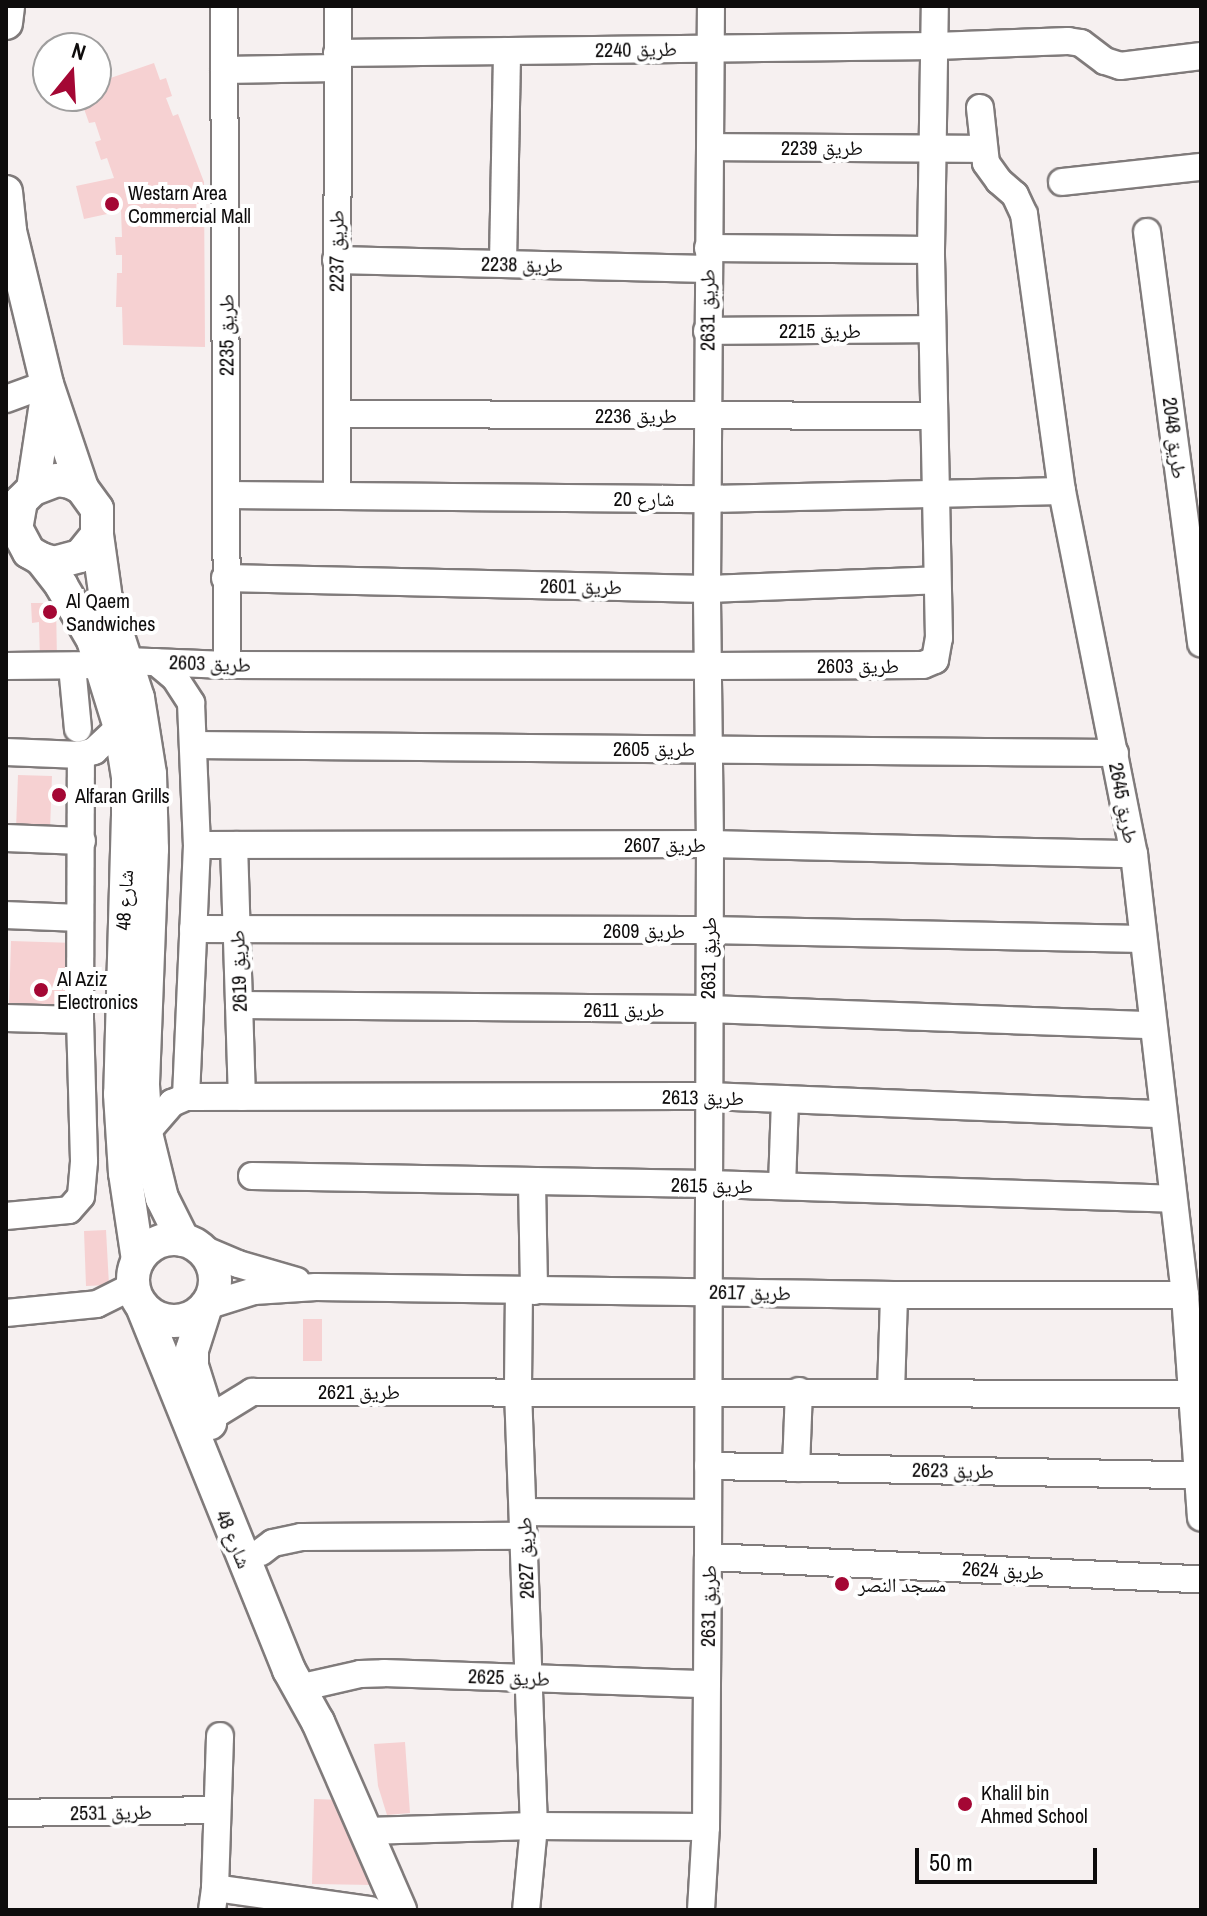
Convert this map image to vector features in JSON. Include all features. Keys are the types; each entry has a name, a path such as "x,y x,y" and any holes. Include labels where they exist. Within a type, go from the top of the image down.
{"street":[{"path":"6,23 8,6"},
{"name":"طريق 2235","path":"224,6 227,665"},
{"name":"طريق 2237","path":"337,496 338,6"},
{"name":"طريق 2631","path":"701,1910 706,1827 708,1557 706,1291 710,666 707,331 711,6"},
{"name":"طريق 2603","path":"6,666 114,663 923,665 935,660 939,638 931,250 935,6"},
{"name":"طريق 2240","path":"224,70 337,60 507,51 936,46 1068,41 1092,48 1105,61 1120,66 1201,56"},
{"path":"503,263 507,51"},
{"name":"طريق 2645","path":"980,108 984,149 992,172 1015,195 1024,214 1062,491 1134,854 1185,1295 1201,1517"},
{"name":"طريق 2239","path":"711,147 984,149"},
{"path":"1062,182 1201,167"},
{"path":"6,192 13,278 82,488 97,509 97,535 90,547 68,562 6,554"},
{"name":"طريق 2048","path":"1147,232 1201,643"},
{"name":"طريق 2238","path":"336,260 503,263 931,250"},
{"name":"طريق 2215","path":"707,331 932,329"},
{"path":"6,399 47,384"},
{"path":"41,559 29,552 16,528 20,502 43,437 47,384"},
{"name":"طريق 2236","path":"337,414 934,416"},
{"path":"20,502 57,480 82,488"},
{"name":"شارع 20","path":"226,495 707,499 1062,491"},
{"name":"شارع 48","path":"97,535 128,777 119,1012 125,1173 138,1284 192,1437 289,1670 318,1722 400,1910"},
{"name":"شارع 48","path":"41,559 114,663 146,736 152,812 143,1085 146,1133 162,1198 191,1243"},
{"name":"طريق 2601","path":"225,578 707,589 937,580"},
{"path":"6,1216 69,1210 81,1196 84,1161 80,1020 80,742 114,663 175,678 191,703 197,845 186,1097 172,1103 146,1133"},
{"path":"191,703 206,680 227,665"},
{"path":"6,752 80,742 101,747 120,727"},
{"name":"طريق 2605","path":"193,745 1115,753"},
{"path":"6,838 82,841"},
{"name":"طريق 2607","path":"197,845 710,844 1134,854"},
{"name":"طريق 2619","path":"234,845 242,1097"},
{"path":"6,915 80,918"},
{"name":"طريق 2609","path":"193,929 708,930 1143,939"},
{"name":"طريق 2611","path":"239,1005 708,1009 1153,1025"},
{"path":"6,1018 80,1020"},
{"name":"طريق 2613","path":"186,1097 708,1096 1163,1114"},
{"path":"782,1186 785,1099"},
{"path":"84,1161 125,1173"},
{"name":"طريق 2615","path":"252,1176 707,1184 1173,1199"},
{"name":"طريق 2627","path":"526,1910 534,1826 518,1391 532,1183"},
{"path":"6,1313 97,1304 138,1284 157,1242 191,1243 214,1268 216,1281 206,1306 198,1315 174,1321 162,1320 138,1284"},
{"name":"طريق 2617","path":"191,1243 238,1264 316,1287"},
{"name":"طريق 2617","path":"206,1306 254,1291 316,1287 894,1295 1185,1295"},
{"path":"891,1392 894,1295"},
{"name":"شارع 48","path":"206,1306 192,1350 192,1366 208,1419 312,1685 318,1722"},
{"name":"طريق 2621","path":"208,1419 252,1392 706,1390 1191,1394"},
{"path":"796,1468 799,1391"},
{"name":"طريق 2623","path":"708,1466 1197,1475"},
{"path":"261,1552 273,1543 301,1537 708,1513"},
{"name":"طريق 2624","path":"708,1557 1201,1579"},
{"name":"طريق 2625","path":"312,1685 360,1674 384,1673 707,1684"},
{"path":"220,1736 214,1899 370,1910"},
{"name":"طريق 2531","path":"6,1813 217,1810"},
{"path":"366,1831 534,1826 706,1827"}],"building":[{"name":"Westarn Area Commercial Mall","path":"154,63 160,80 166,78 172,96 166,98 173,116 178,114 204,182 205,347 123,345 122,307 116,307 117,273 122,273 122,255 116,255 115,237 122,237 121,211 84,219 76,186 114,178 107,158 101,160 95,142 101,140 95,122 89,123 85,112 112,112 112,77"},
{"path":"31,603 56,603 57,661 40,661 39,622 32,623"},
{"path":"18,775 52,776 50,830 16,829"},
{"path":"11,941 75,943 73,1008 9,1005"},
{"path":"106,1230 109,1285 86,1286 84,1231"},
{"path":"303,1319 322,1319 322,1361 303,1361"},
{"path":"405,1742 410,1813 387,1815 378,1786 374,1744"},
{"path":"314,1799 343,1800 374,1885 312,1884"}],"place":[{"name":"Westarn Area Commercial Mall","path":"112,204"},
{"name":"Al Qaem Sandwiches","path":"50,612"},
{"name":"Alfaran Grills","path":"59,795"},
{"name":"Al Aziz Electronics","path":"41,990"},
{"name":"مسجد النصر","path":"842,1584"},
{"name":"Khalil bin Ahmed School","path":"965,1804"}]}
